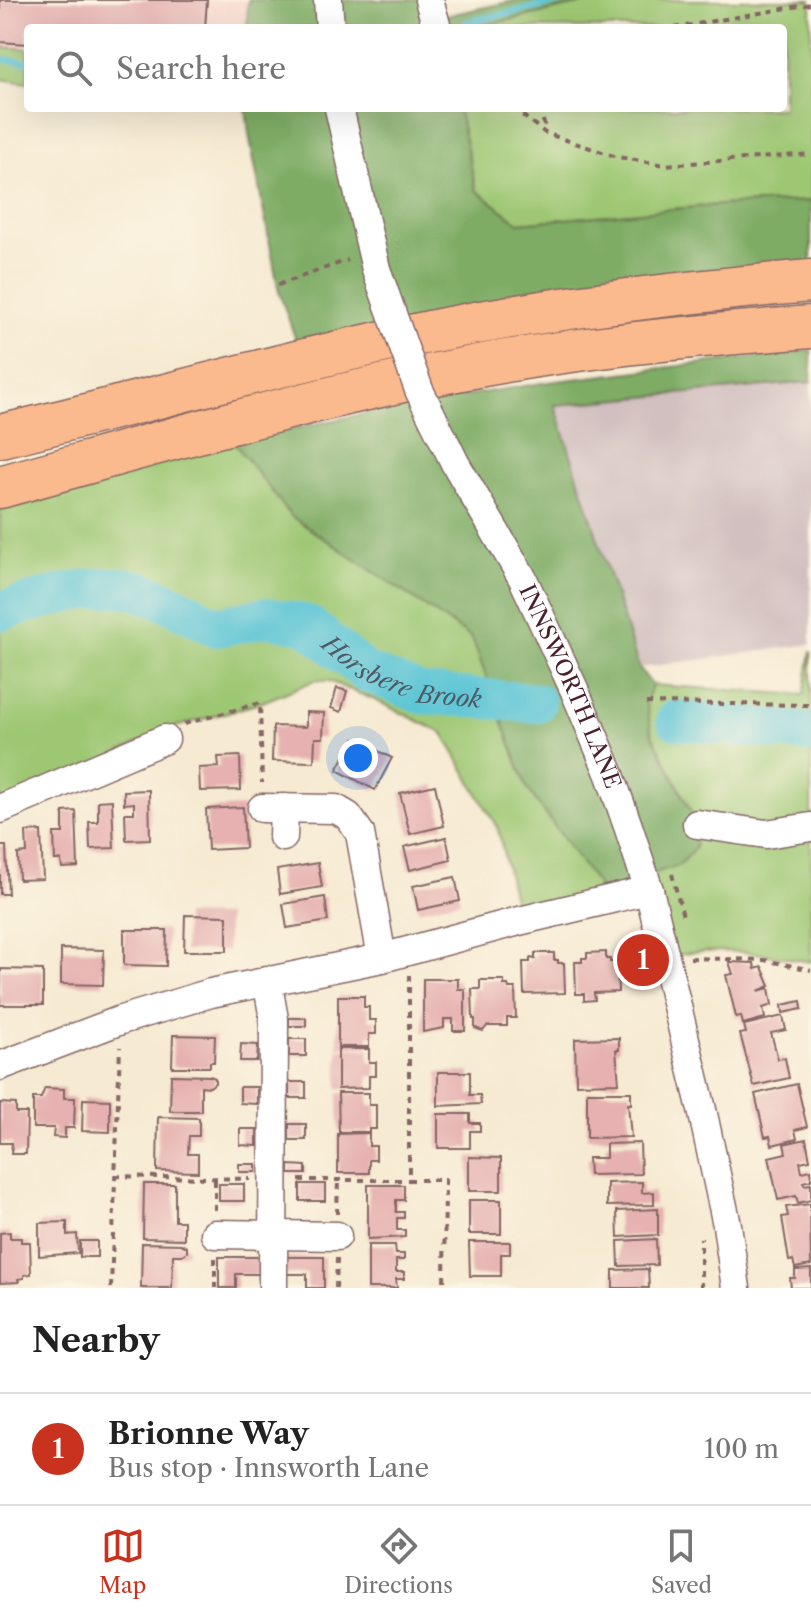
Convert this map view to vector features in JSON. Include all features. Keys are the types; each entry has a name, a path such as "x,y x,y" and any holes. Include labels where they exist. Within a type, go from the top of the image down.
{"highway":[{"path":"0,436 219,379 451,328 583,306 811,281"},
{"path":"0,487 242,418 459,369 612,346 811,327"}],"street":[{"path":"328,0 330,24"},
{"path":"429,0 436,24"},
{"name":"INNSWORTH LANE","path":"340,112 364,264 455,463 523,579 574,689 610,775 649,890 718,1183 736,1288"},
{"path":"0,809 126,743 165,739"},
{"path":"283,837 273,808 336,809 348,816 360,833 396,954"},
{"path":"697,824 766,834 811,827"},
{"path":"0,1066 121,1020 211,993 396,954 649,890"},
{"path":"267,980 274,1019 273,1288"},
{"path":"215,1234 337,1236"}],"path":[{"path":"697,24 811,4"},
{"path":"518,112 545,133 617,157 665,165 811,154"},
{"path":"542,112 545,133"},
{"path":"278,285 364,264"},
{"path":"165,739 168,729 260,703 273,808"},
{"path":"646,703 811,705"},
{"path":"396,954 409,1180"},
{"path":"685,958 764,960 811,970"},
{"path":"111,1288 121,1020"},
{"path":"115,1176 445,1180 444,1288"}],"shaded area":[{"path":"0,0 248,0 247,24 24,24 24,49 0,47"},
{"path":"811,382 811,644 639,668 555,404"}],"green space":[{"path":"248,0 429,0 435,18 518,0 601,0 490,24 247,24"},
{"path":"601,0 811,0 811,201 718,205 519,223 476,190 459,112 787,112 787,24 490,24"},
{"path":"0,47 24,49 24,82 0,79"},
{"path":"246,112 459,112 476,190 519,223 718,205 811,201 811,263 297,343 279,292"},
{"path":"811,350 811,382 555,405 639,668 652,685 646,703 652,734 697,824 695,848 680,865 644,876 608,900 527,788 472,638 291,516 233,441 396,407 548,382"},
{"path":"233,441 291,516 472,638 527,788 608,900 519,921 498,829 443,733 329,681 316,680 260,703 168,729 0,809 0,510 71,485"},
{"path":"811,651 811,962 756,953 719,951 665,958 644,876 680,865 697,824 652,734 646,703 652,685 804,695"}],"building":[{"path":"0,0 207,0 205,24 24,24 24,44 0,42"},
{"path":"337,688 347,691 341,712 331,708"},
{"path":"306,712 324,713 323,738 315,738 314,762 272,761 273,726 306,727"},
{"path":"354,739 392,758 375,790 337,770"},
{"path":"240,756 241,790 200,791 199,768 219,767 218,757"},
{"path":"435,785 444,826 410,834 400,793"},
{"path":"149,790 150,839 126,840 125,813 134,813 134,803 124,804 124,791"},
{"path":"112,800 114,848 90,849 89,822 98,822 98,801"},
{"path":"243,807 245,848 208,850 206,809"},
{"path":"76,811 78,867 62,868 61,860 55,860 54,833 63,833 63,812"},
{"path":"41,831 43,879 19,880 18,854 27,853 26,832"},
{"path":"446,837 451,860 410,870 404,847"},
{"path":"0,846 6,846 8,894 0,894"},
{"path":"318,863 322,887 280,894 277,870"},
{"path":"455,877 460,901 418,910 413,886"},
{"path":"325,897 328,921 287,928 283,904"},
{"path":"185,915 227,916 227,951 184,951"},
{"path":"124,930 167,930 166,966 124,965"},
{"path":"61,949 104,950 103,985 61,984"},
{"path":"606,952 606,959 617,962 618,992 594,993 595,1000 584,1001 584,994 576,994 575,962 582,962 582,958 587,958 587,953"},
{"path":"535,953 554,953 554,960 564,963 565,993 524,994 523,962 535,959"},
{"path":"729,962 754,963 755,969 762,967 770,986 758,991 769,988 772,1005 763,1008 765,1018 743,1024 741,1016 736,1017 726,975 733,974"},
{"path":"1,969 43,970 43,1005 0,1005"},
{"path":"423,979 458,979 458,989 465,989 465,1031 453,1031 453,1019 444,1019 444,1028 423,1032"},
{"path":"480,980 504,980 504,985 515,988 516,1018 507,1018 507,1026 487,1026 483,1031 475,1028 472,989 480,989"},
{"path":"338,996 364,996 364,1007 369,1007 369,1020 376,1020 376,1034 369,1034 369,1047 338,1047"},
{"path":"801,1001 802,1009 783,1013 782,1005"},
{"path":"783,1016 786,1030 771,1033 778,1059 785,1058 789,1078 754,1086 740,1034 746,1033 744,1025"},
{"path":"289,1018 306,1018 306,1026 289,1026"},
{"path":"173,1035 215,1036 214,1062 210,1062 210,1067 172,1067"},
{"path":"619,1038 619,1050 616,1050 619,1083 576,1084 575,1039"},
{"path":"289,1039 306,1039 306,1056 289,1056"},
{"path":"241,1044 258,1045 257,1061 240,1061"},
{"path":"338,1049 369,1049 369,1062 376,1062 376,1076 369,1076 369,1088 338,1089"},
{"path":"438,1072 470,1072 470,1095 480,1095 481,1104 438,1106"},
{"path":"171,1075 215,1078 215,1083 210,1087 201,1086 201,1111 170,1111"},
{"path":"289,1082 306,1082 306,1098 289,1098"},
{"path":"797,1084 807,1127 795,1130 797,1139 772,1145 770,1136 765,1137 755,1094"},
{"path":"240,1087 257,1087 257,1104 240,1103"},
{"path":"45,1088 64,1089 64,1098 75,1098 74,1128 65,1128 65,1138 53,1137 54,1128 33,1128 33,1098 41,1098"},
{"path":"587,1092 631,1092 631,1104 628,1104 631,1137 587,1138"},
{"path":"338,1093 369,1093 369,1105 376,1105 376,1129 369,1129 369,1132 339,1132"},
{"path":"83,1099 110,1100 110,1132 82,1131"},
{"path":"0,1103 16,1104 16,1113 27,1113 26,1154 11,1154 12,1143 0,1143"},
{"path":"438,1114 470,1114 470,1123 480,1123 480,1131 470,1131 470,1148 438,1148"},
{"path":"158,1117 199,1118 199,1136 189,1136 188,1154 198,1154 198,1172 157,1171"},
{"path":"289,1124 306,1124 306,1140 289,1140"},
{"path":"240,1129 257,1129 257,1146 240,1145"},
{"path":"369,1133 369,1146 376,1146 376,1160 369,1160 369,1173 338,1173 338,1134"},
{"path":"806,1139 810,1160 800,1162 802,1172 811,1170 811,1180 803,1182 804,1185 811,1184 811,1200 798,1203 796,1196 778,1200 769,1157 786,1153 784,1144"},
{"path":"640,1143 641,1174 589,1175 588,1158 606,1158 606,1144"},
{"path":"469,1157 501,1158 501,1191 469,1191"},
{"path":"239,1164 256,1164 256,1172 239,1172"},
{"path":"289,1165 306,1166 306,1174 289,1174"},
{"path":"642,1182 642,1193 654,1192 654,1205 607,1206 607,1183"},
{"path":"144,1184 175,1184 175,1221 184,1221 184,1239 143,1238"},
{"path":"219,1184 244,1184 244,1201 219,1201"},
{"path":"300,1184 325,1184 325,1201 300,1201"},
{"path":"368,1185 404,1185 404,1200 396,1200 396,1212 404,1212 404,1218 397,1218 397,1230 405,1230 405,1237 368,1239"},
{"path":"469,1200 501,1200 501,1234 469,1234"},
{"path":"810,1204 811,1265 795,1268 793,1260 789,1261 782,1217 788,1216 786,1207"},
{"path":"658,1209 658,1235 618,1237 617,1211"},
{"path":"67,1222 67,1235 77,1234 78,1253 39,1256 39,1223"},
{"path":"10,1232 10,1238 30,1242 31,1274 18,1279 19,1282 0,1283 0,1233"},
{"path":"656,1239 657,1265 619,1266 618,1241"},
{"path":"80,1241 97,1241 97,1257 80,1257"},
{"path":"469,1242 510,1242 510,1254 501,1254 501,1276 470,1276"},
{"path":"142,1243 181,1244 187,1247 187,1252 182,1255 173,1255 172,1288 141,1288"},
{"path":"368,1245 395,1245 396,1254 404,1254 404,1260 396,1260 396,1272 404,1272 404,1279 396,1279 397,1288 368,1288"},
{"path":"219,1257 260,1257 260,1274 236,1274 236,1288 219,1288"},
{"path":"283,1257 324,1257 324,1288 307,1288 307,1274 283,1274"},
{"path":"648,1269 649,1288 613,1288 613,1270"},
{"path":"811,1269 811,1288 791,1288 790,1278 795,1278 795,1270"}],"waterway":[{"path":"466,22 570,0"},
{"path":"0,59 24,62"},
{"name":"Horsbere Brook","path":"0,611 73,592 128,588 168,602 216,627 267,617 308,625 364,671 422,694 536,703"},
{"name":"Horsbere Brook","path":"676,720 811,733"}],"place":[{"name":"Brionne Way","path":"643,960"}]}
